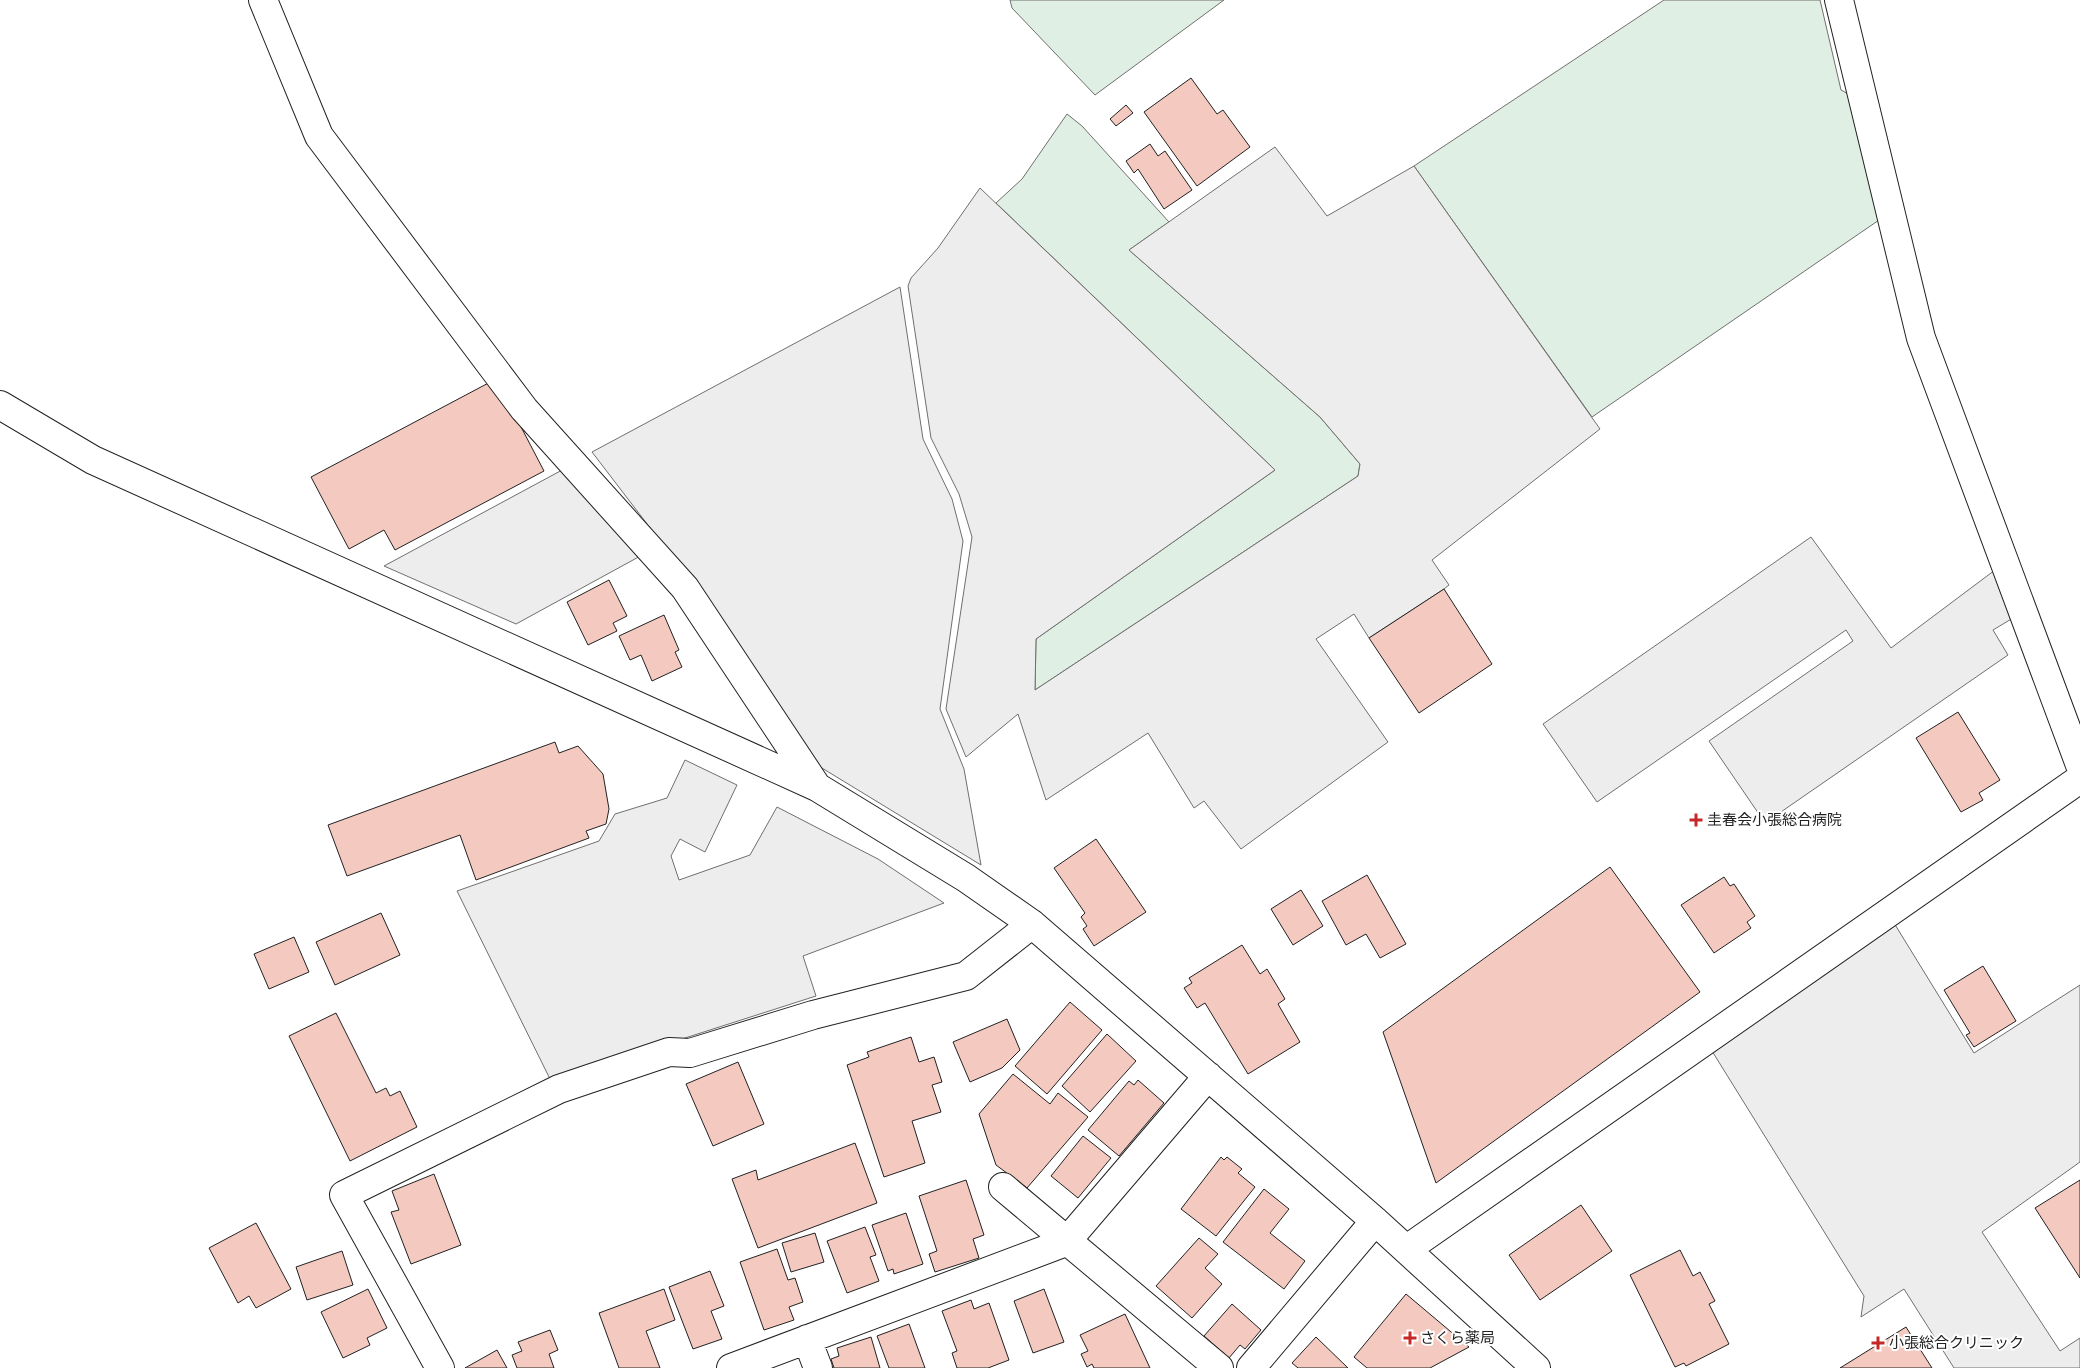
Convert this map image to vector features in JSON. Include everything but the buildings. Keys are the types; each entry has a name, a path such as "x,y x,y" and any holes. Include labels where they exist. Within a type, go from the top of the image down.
{"street":[{"path":"263,0 319,136 524,409 685,588 817,786"},
{"path":"1839,0 1921,338 2080,765"},
{"path":"0,405 93,460 817,786 966,878 1032,924 1407,1249 1536,1368"},
{"path":"1407,1249 2080,779"},
{"path":"440,1368 344,1195 559,1089 669,1052 690,1053 813,1014 966,976 1032,924"},
{"path":"730,1368 1066,1242 1208,1076"},
{"path":"1004,1187 1066,1242 1219,1368"},
{"path":"1251,1368 1375,1221"},
{"path":"807,1339 818,1368"}],"green space":[{"path":"1010,0 1224,0 1095,95 1012,8"},
{"path":"1664,0 1820,0 1841,90 1854,97 1882,218 1592,417 1414,166"},
{"path":"1067,114 1082,126 1169,222 1129,250 1320,417 1360,464 1358,476 1035,690 1036,639 1275,470 996,203 1022,179"}],"shaded area":[{"path":"1275,147 1327,216 1414,166 1600,429 1432,560 1449,585 1444,589 1369,638 1354,614 1316,639 1388,742 1241,849 1204,801 1194,808 1148,733 1046,800 1018,714 966,757 946,709 972,537 959,494 931,438 908,286 911,278 938,248 980,188 1275,470 1036,639 1035,690 1358,476 1360,464 1320,417 1129,250"},
{"path":"900,287 923,439 952,499 963,541 940,709 964,769 981,865 817,765 654,533 592,452"},
{"path":"577,462 644,554 516,624 384,566"},
{"path":"1811,537 1891,648 1995,570 2013,618 1993,630 2008,655 1765,823 1709,741 1853,641 1846,630 1597,802 1543,724"},
{"path":"685,760 737,785 705,852 680,839 671,856 679,880 750,855 777,807 878,859 944,903 803,956 816,996 551,1081 457,891 599,841 615,814 667,798"},
{"path":"1894,923 1974,1053 2080,985 2080,1162 1982,1232 2060,1351 2080,1338 2080,1368 1954,1368 1904,1289 1861,1317 1864,1296 1712,1051"}],"place":[{"name":"圭春会小張総合病院","path":"1696,820"},
{"name":"さくら薬局","path":"1410,1338"},
{"name":"小張総合クリニック","path":"1878,1343"}]}
